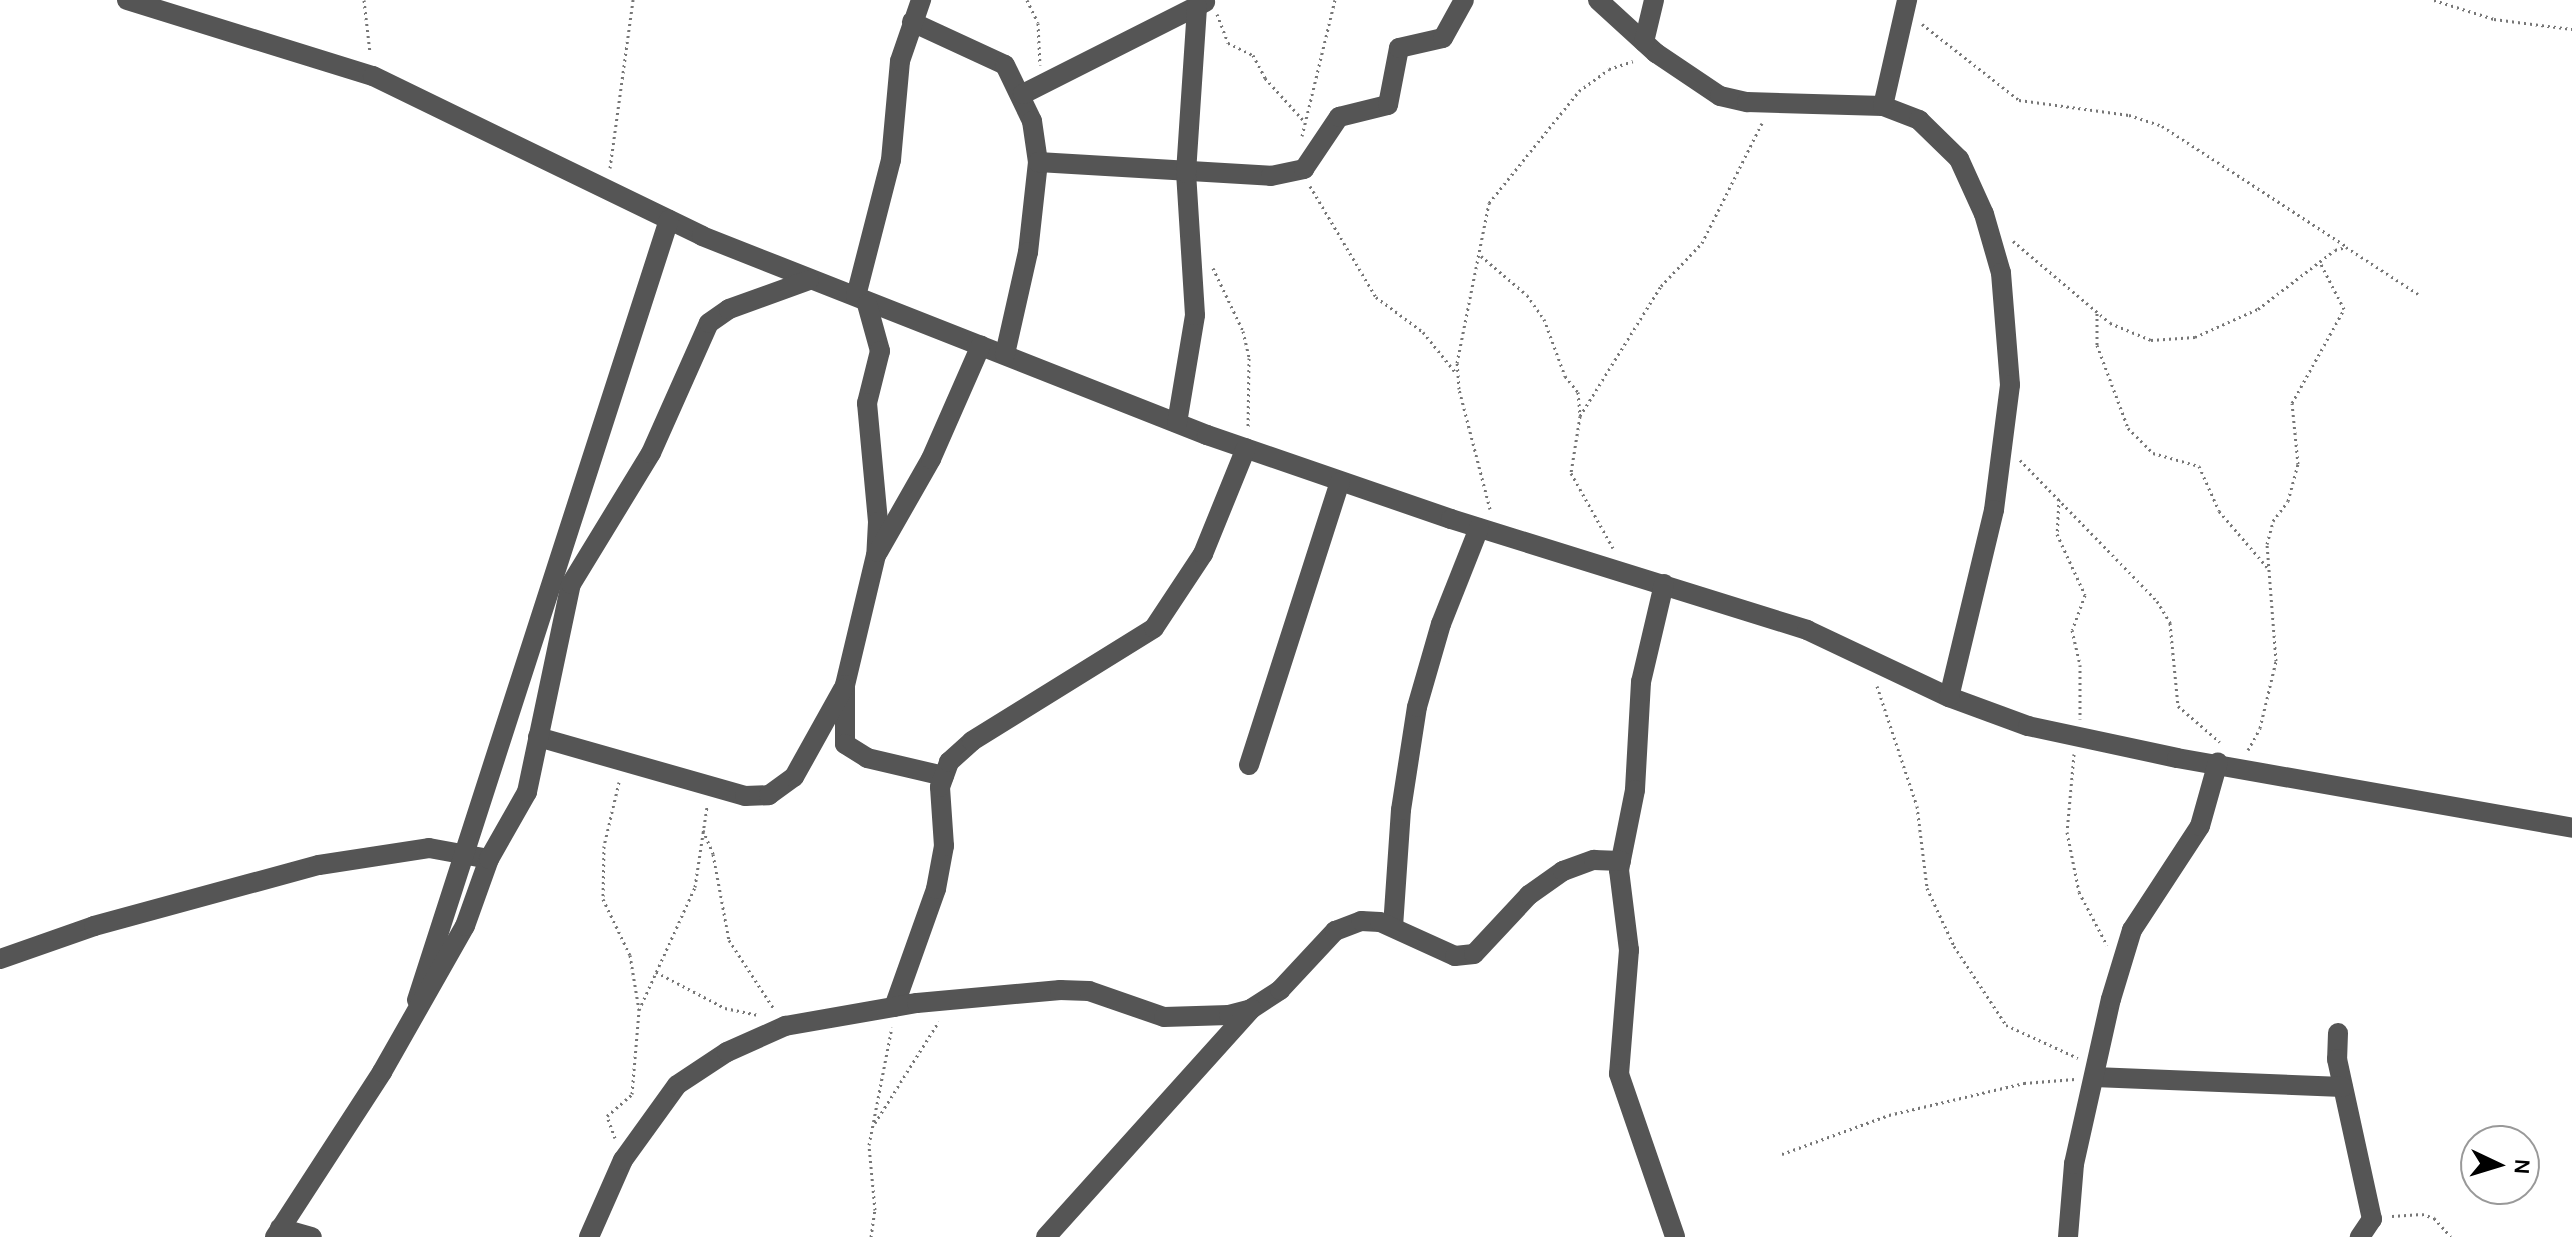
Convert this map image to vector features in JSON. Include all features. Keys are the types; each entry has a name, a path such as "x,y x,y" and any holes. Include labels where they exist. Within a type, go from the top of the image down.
{"street":[{"path":"127,0 373,76 669,220 809,280 1177,423 1340,482 1807,630 1949,697 2028,726 2572,828"},
{"path":"921,0 900,61 891,160 862,300 880,351 867,403 879,499 876,555 845,685 844,734 850,752 944,776"},
{"path":"1038,162 1271,176 1304,169 1339,117 1388,105 1399,48 1443,38 1464,0"},
{"path":"1598,0 1650,48 1720,96 1774,102 1883,106 1939,135 1959,159 1984,214 2007,316 2010,385 2004,448 1949,697"},
{"path":"1650,48 1654,0"},
{"path":"1031,89 1207,6"},
{"path":"1177,423 1195,315 1186,173 1207,6"},
{"path":"1883,106 1891,54 1907,6"},
{"path":"912,22 1005,65 1031,89 1038,162 1028,252 1005,354"},
{"path":"408,1030 462,851 669,220"},
{"path":"312,1237 278,1232 408,1030 465,926 489,859 527,792 571,584 651,453 709,323 729,309 809,280"},
{"path":"876,555 931,459 981,345"},
{"path":"894,1007 936,889 944,846 944,776 949,762 972,741 1154,628 1203,554 1246,448"},
{"path":"1249,765 1340,482"},
{"path":"1393,927 1401,810 1417,707 1441,624 1487,530"},
{"path":"1664,584 1641,682 1635,790 1621,861 1629,950 1619,1074 1675,1237"},
{"path":"538,737 625,759 745,796 769,795 794,777 845,685"},
{"path":"2068,1237 2074,1164 2117,979 2138,920 2200,826 2218,762"},
{"path":"0,959 94,926 250,888 280,874 429,848 462,851 489,859"},
{"path":"1046,1237 1251,1009 1280,990 1335,931 1361,921 1393,927 1455,956 1474,954 1529,895 1563,871 1594,860 1621,861"},
{"path":"589,1237 619,1169 647,1120 677,1085 727,1052 783,1022 1060,990 1089,991 1164,1017 1251,1009"},
{"path":"2338,1033 2365,1231"},
{"path":"2095,1072 2343,1087"}],"path":[{"path":"364,0 373,76"},
{"path":"607,188 633,0"},
{"path":"1027,0 1038,23 1031,89"},
{"path":"1335,0 1305,122 1304,169 1314,198 1376,297 1423,332 1458,375"},
{"path":"2434,0 2494,19 2572,29"},
{"path":"1207,6 1228,43 1253,55 1265,78 1305,122"},
{"path":"1907,6 2019,100 2129,115 2162,126 2418,294"},
{"path":"1487,530 1458,375 1489,203 1538,136 1579,91 1609,69 1650,48"},
{"path":"1580,416 1661,286 1702,243 1774,102"},
{"path":"1984,214 2097,313 2151,340 2195,337 2258,309 2346,247"},
{"path":"1190,236 1220,280 1243,331 1251,391 1246,448"},
{"path":"1481,256 1519,288 1544,319 1565,376 1581,399 1571,473 1625,572"},
{"path":"2004,448 2059,499 2106,554 2157,601 2170,623 2178,706 2246,766 2260,728 2276,661 2267,567 2273,521 2288,501 2298,464 2292,403 2344,309 2321,264"},
{"path":"2097,313 2097,345 2128,428 2153,453 2199,466 2219,511 2267,567"},
{"path":"2059,499 2057,534 2085,595 2072,630 2080,665 2079,737 2069,779 2067,832 2079,892 2109,951 2117,979"},
{"path":"1866,658 1917,806 1927,888 1954,946 2006,1025 2095,1072"},
{"path":"619,1169 614,1136 606,1123 607,1116 632,1094 639,1010 630,955 603,899 604,846 625,759"},
{"path":"639,1010 695,887 702,828 711,787"},
{"path":"702,828 713,854 729,940 783,1022"},
{"path":"656,972 725,1008 783,1022"},
{"path":"873,1126 934,1028 959,1000"},
{"path":"871,1237 875,1210 868,1163 894,1007"},
{"path":"1782,1154 1889,1115 2024,1083 2095,1072"},
{"path":"2365,1231 2394,1215 2422,1214 2434,1218 2451,1237"}]}
